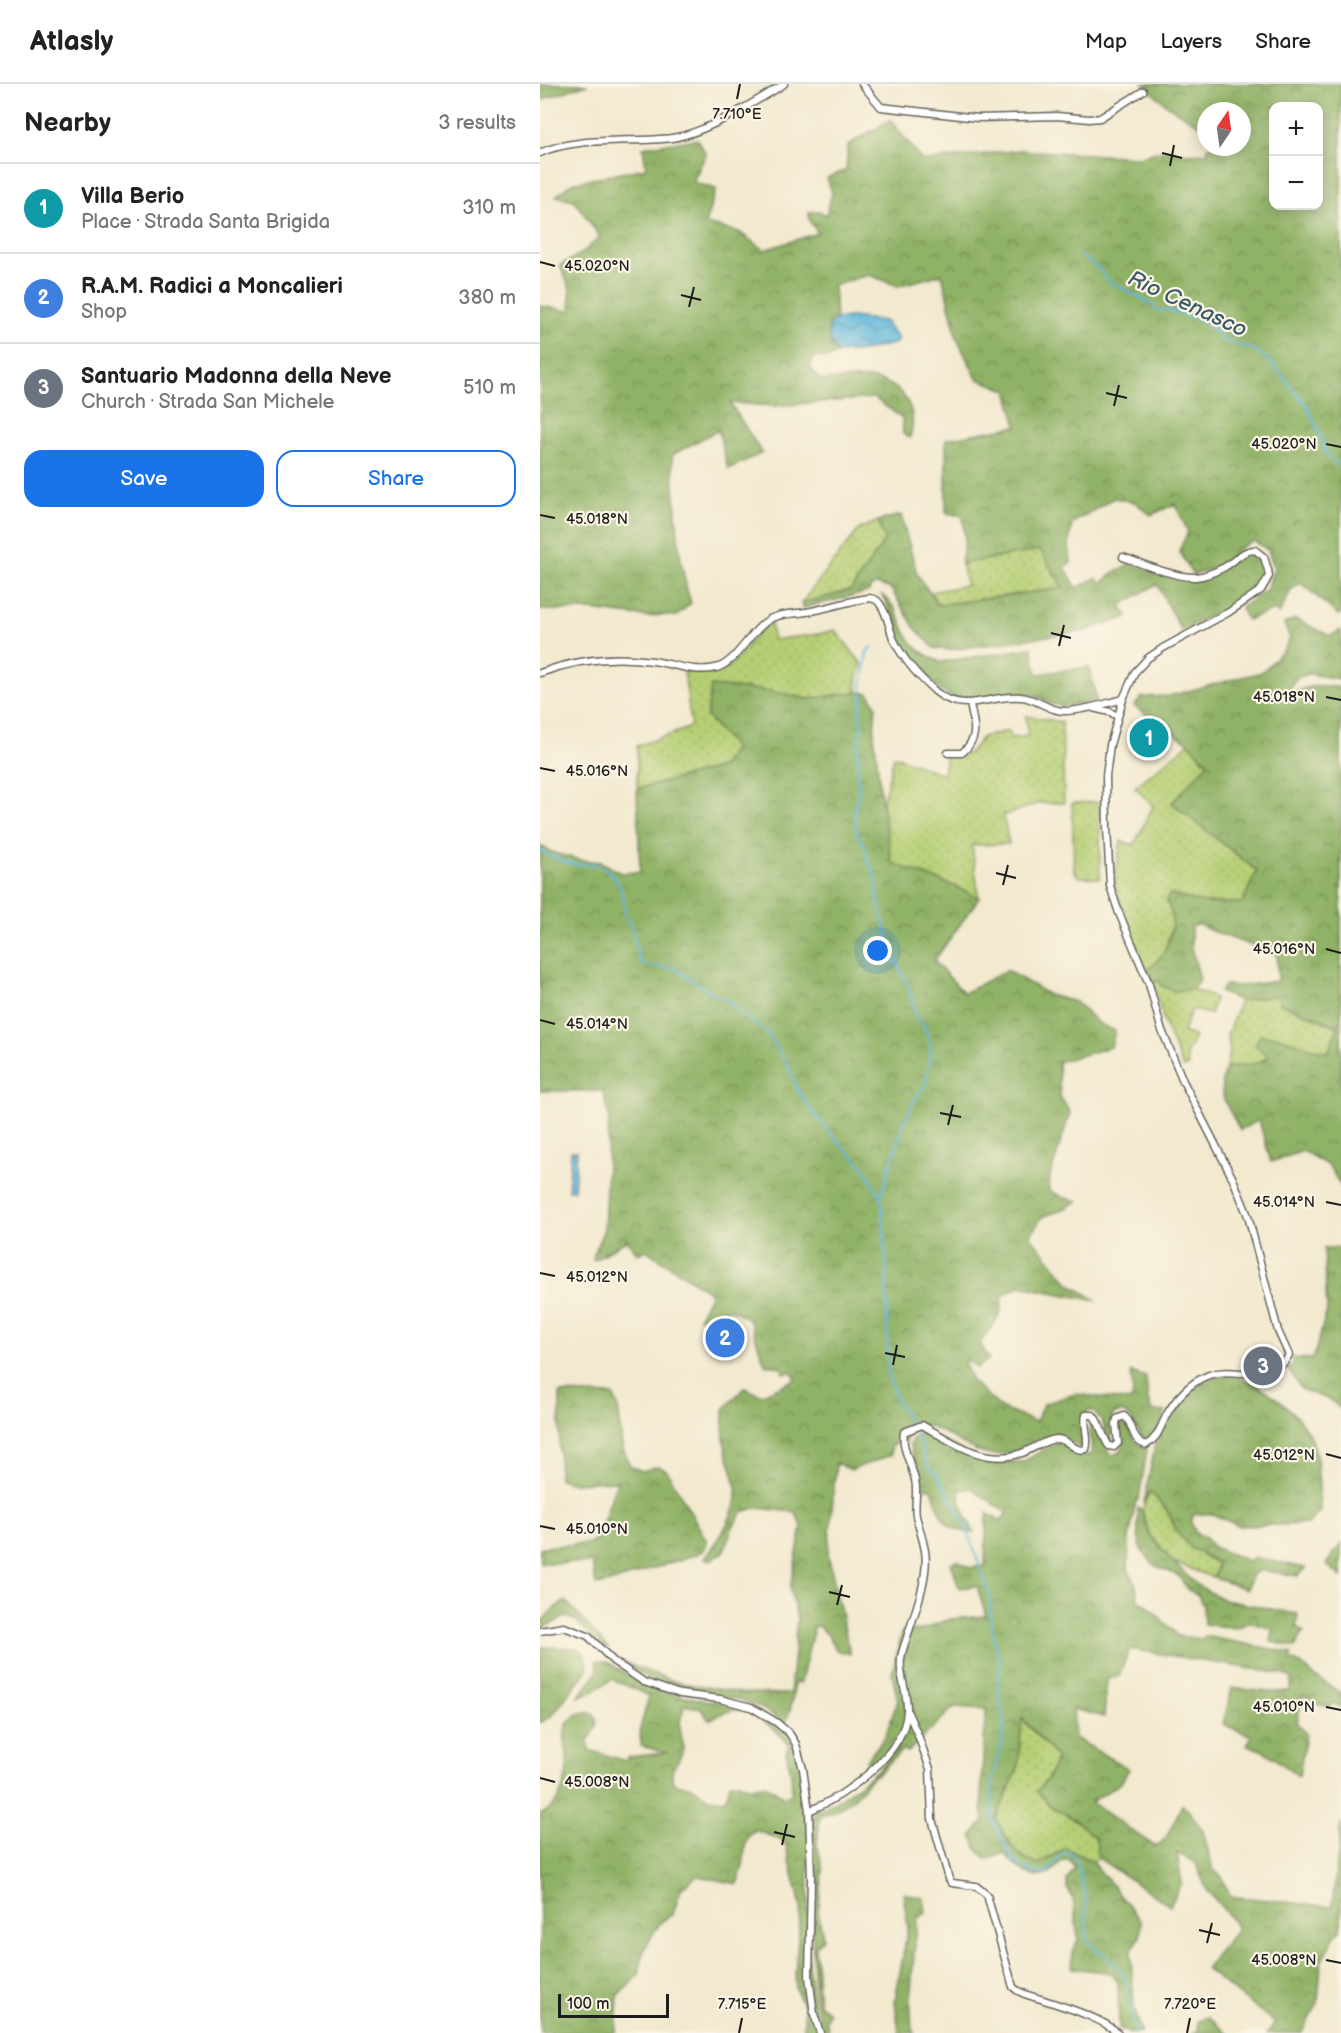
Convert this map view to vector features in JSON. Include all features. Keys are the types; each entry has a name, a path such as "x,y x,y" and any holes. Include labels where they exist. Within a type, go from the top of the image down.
{"street":[{"path":"540,153 576,142 675,137 708,126 760,100 784,84"},
{"path":"862,84 881,107 978,118 1058,116 1100,118 1143,91"},
{"path":"1118,2033 1100,2022 1018,1992 1013,1987 987,1895 976,1886 952,1883 949,1879 932,1819 930,1769 908,1710 900,1672 902,1654 916,1612 926,1562 916,1513 915,1481 904,1445 904,1432 922,1425 966,1449 998,1458 1021,1453 1058,1438 1069,1442 1081,1451 1086,1449 1088,1444 1084,1421 1086,1415 1093,1415 1099,1422 1109,1446 1114,1447 1118,1443 1117,1419 1124,1416 1128,1419 1135,1438 1141,1444 1146,1445 1158,1436 1168,1413 1194,1382 1218,1372 1257,1375 1267,1373 1275,1370 1289,1355 1278,1331 1248,1216 1229,1170 1183,1081 1161,1028 1149,984 1110,886 1106,776 1117,716 1135,672 1148,658 1248,600 1264,585 1269,576 1264,557 1255,550 1243,552 1229,565 1199,577 1151,567 1123,557"},
{"path":"540,673 575,662 601,658 656,661 691,669 720,667 731,660 758,628 770,619 869,598 877,600 882,606 894,640 907,660 925,681 942,696 951,700 970,704 1016,697 1034,699 1048,707 1066,711 1123,699"},
{"path":"948,753 962,753 972,744 975,731 970,704"},
{"path":"1084,707 1110,712 1117,716"},
{"path":"540,1631 564,1627 588,1636 613,1661 644,1682 680,1694 734,1702 751,1707 784,1728 796,1744 803,1769 809,1811 811,1877 809,1977 814,2014 820,2033"},
{"path":"809,1811 830,1802 891,1752 903,1728 908,1710"}],"green space":[{"path":"540,84 588,84 540,100"},
{"path":"1143,84 1341,84 1341,614 1338,615 1301,583 1291,590 1279,614 1274,610 1247,620 1241,608 1267,589 1274,568 1268,550 1254,541 1249,542 1222,563 1210,570 1193,575 1179,551 1188,532 1175,504 1151,515 1135,502 1114,498 1072,523 1069,544 1071,562 1065,567 1077,588 1096,578 1102,583 1129,563 1174,577 1201,579 1246,553 1254,552 1262,558 1267,575 1252,594 1234,607 1220,616 1216,613 1181,631 1157,584 1121,605 1128,617 1085,631 949,650 934,648 915,628 891,589 876,584 870,588 869,592 803,608 802,602 851,590 885,540 878,521 901,515 917,574 938,605 1063,588 1040,550 961,564 965,539 963,516 946,513 946,439 1017,426 1007,390 977,379 957,339 942,274 898,286 869,275 834,285 836,319 830,324 831,347 838,353 829,358 814,357 810,367 820,380 873,379 893,386 900,392 910,408 912,427 910,438 903,434 902,418 874,398 774,406 730,403 762,453 728,469 718,430 672,455 679,549 691,603 676,616 649,617 590,610 540,610 540,306 570,311 570,289 560,265 581,254 600,237 574,200 556,196 572,183 646,168 643,147 697,139 706,154 693,182 716,189 705,224 739,232 764,250 818,233 809,220 809,212 819,211 826,215 832,193 827,178 846,170 848,145 890,120 923,161 1020,150 1138,157 1164,150 1181,154 1197,153 1197,156 1251,156 1251,102 1197,102 1197,124 1169,107"},
{"path":"878,521 885,540 851,590 802,602 859,529"},
{"path":"1040,549 1063,588 938,605 931,592 967,585 961,564"},
{"path":"881,594 896,611 912,643 921,652 940,662 1032,648 1037,674 1089,667 1097,701 1063,706 1051,704 1033,695 1006,692 982,699 969,700 951,697 939,690 897,639 886,601"},
{"path":"1295,619 1330,636 1341,630 1341,679 1309,674 1296,678 1286,695 1312,686 1341,688 1341,1186 1329,1166 1303,1151 1271,1162 1259,1120 1240,1130 1222,1093 1226,1068 1258,1063 1269,1057 1255,1045 1260,1035 1278,1037 1328,1053 1338,1026 1279,1003 1278,995 1240,1001 1220,992 1225,985 1241,986 1278,981 1277,955 1209,930 1199,924 1191,927 1191,947 1200,979 1192,989 1175,991 1161,986 1159,980 1153,983 1147,971 1161,956 1170,938 1172,919 1166,900 1170,894 1204,903 1242,903 1257,871 1172,803 1208,763 1189,743 1134,706 1142,697 1169,696 1262,672 1284,650 1290,638 1284,624"},
{"path":"771,622 773,640 835,630 862,664 857,680 857,692 808,699 770,691 711,687 707,716 735,749 722,767 637,789 637,746 686,729 691,725 684,671 717,671 727,667"},
{"path":"711,686 770,691 808,699 857,692 869,693 876,706 874,734 882,805 892,863 954,886 979,898 934,961 964,993 1007,970 1049,995 1076,1002 1098,1023 1115,1031 1111,1047 1058,1062 1060,1096 1070,1113 1050,1176 1049,1190 1062,1197 1078,1201 1042,1217 1030,1236 1069,1283 1097,1301 1020,1286 1003,1295 1000,1315 980,1343 989,1359 977,1368 968,1361 964,1362 972,1381 1002,1409 1036,1422 1043,1404 1075,1394 1131,1401 1133,1393 1131,1372 1146,1377 1148,1400 1152,1411 1166,1412 1155,1433 1148,1438 1143,1439 1130,1417 1122,1412 1113,1414 1112,1443 1101,1421 1091,1410 1082,1415 1081,1448 1057,1435 1041,1439 1007,1454 997,1455 978,1452 937,1429 923,1426 910,1431 905,1443 901,1441 891,1445 891,1455 851,1470 836,1463 828,1554 850,1654 836,1650 828,1635 819,1626 814,1627 801,1682 800,1684 795,1682 791,1708 785,1724 755,1705 737,1699 688,1692 667,1686 648,1678 620,1661 676,1682 742,1693 790,1694 797,1618 790,1589 802,1527 795,1512 755,1508 742,1512 731,1530 724,1552 710,1560 705,1558 727,1524 735,1505 735,1482 724,1441 724,1409 744,1388 761,1395 796,1379 792,1372 784,1373 780,1367 765,1364 749,1319 731,1309 710,1321 699,1317 711,1293 646,1250 638,1254 627,1240 594,1260 593,1257 604,1229 609,1116 603,1091 540,1091 540,846 554,853 580,860 601,862 621,873 640,872 637,789 722,767 735,749 707,716"},
{"path":"1026,716 1062,722 1064,803 1038,803 1003,816 1009,844 972,845 979,898 954,886 892,863 882,805 894,756 943,774 946,755 959,756 968,753 982,737 1009,731 1011,738 1028,736"},
{"path":"1189,743 1208,764 1172,803 1257,871 1242,903 1204,903 1170,895 1172,916 1166,946 1147,971 1132,937 1114,883 1121,841 1134,845 1153,806 1135,787"},
{"path":"1100,802 1100,878 1079,877 1074,871 1072,803"},
{"path":"1159,980 1175,991 1192,989 1215,998 1210,1014 1192,1009 1183,1032 1195,1037 1186,1055 1188,1066 1183,1068 1165,1025 1153,983"},
{"path":"1279,995 1279,1003 1338,1027 1328,1053 1278,1037 1269,1056 1258,1063 1226,1068 1230,1050 1227,1035 1240,1001"},
{"path":"1324,1248 1341,1248 1341,1409 1330,1400 1302,1390 1287,1368 1294,1364 1292,1358 1313,1359 1327,1311"},
{"path":"1217,1376 1242,1378 1259,1386 1288,1408 1304,1426 1316,1452 1320,1511 1307,1524 1240,1526 1212,1514 1194,1514 1191,1522 1196,1533 1207,1539 1213,1547 1248,1561 1254,1557 1305,1568 1298,1576 1261,1570 1252,1575 1247,1589 1214,1578 1218,1563 1191,1548 1176,1531 1169,1513 1150,1491 1144,1503 1155,1444 1171,1414 1191,1390"},
{"path":"560,1393 613,1395 618,1406 622,1446 630,1466 642,1471 659,1466 667,1471 707,1541 705,1549 697,1554 609,1583 596,1585 592,1563 540,1563 540,1549 543,1547 592,1543 599,1534 617,1481 574,1483 559,1479"},
{"path":"1092,1420 1112,1455 1119,1453 1123,1446 1120,1422 1123,1420 1135,1441 1147,1449 1139,1499 1136,1501 1129,1538 1128,1569 1136,1585 1138,1601 1146,1604 1178,1636 1202,1639 1205,1636 1292,1653 1290,1660 1301,1664 1314,1676 1341,1693 1341,1707 1312,1703 1311,1698 1302,1696 1297,1722 1306,1734 1299,1776 1264,1751 1247,1745 1252,1736 1223,1724 1232,1688 1271,1692 1290,1691 1292,1678 1283,1674 1130,1649 1119,1676 1107,1679 1104,1717 1073,1709 1075,1738 1129,1769 1121,1783 1091,1802 1156,1847 1166,1838 1182,1805 1190,1812 1203,1831 1213,1869 1222,1877 1230,1896 1332,1907 1341,1823 1341,1930 1336,1934 1321,1962 1318,2003 1301,2033 1267,2033 1275,2023 1206,1969 1237,1930 1232,1919 1207,1890 1195,1862 1177,1853 1182,1883 1170,1906 1098,1858 1096,1838 1075,1820 1049,1805 1037,1791 1048,1778 1057,1758 1022,1718 1018,1768 996,1819 1012,1847 1030,1861 1038,1864 1066,1848 1093,1862 1141,1921 1140,1937 1131,1951 1134,2008 1142,2033 1129,2033 1119,2028 1118,1983 1112,1973 1072,1968 1073,1952 1078,1939 1073,1898 1067,1888 1067,1880 1075,1867 1069,1860 1062,1860 1049,1873 1035,1876 1023,1871 1005,1853 987,1859 977,1850 972,1835 984,1821 982,1780 986,1709 954,1707 908,1752 903,1749 872,1777 855,1797 835,1811 820,1817 817,1844 823,1871 818,1911 823,1938 815,1947 819,2004 829,2012 826,2020 829,2033 823,2033 816,1998 813,1963 813,1813 835,1801 872,1775 898,1746 892,1741 887,1750 870,1766 866,1761 885,1737 898,1700 892,1674 902,1631 920,1630 951,1619 986,1616 977,1586 959,1588 951,1563 957,1560 970,1568 985,1566 987,1513 1000,1521 1007,1513 971,1488 959,1490 962,1507 974,1533 955,1529 949,1525 941,1514 932,1489 921,1487 910,1444 917,1435 928,1433 979,1459 998,1462 1023,1462 1057,1442 1066,1444 1080,1455 1091,1455 1090,1422"},
{"path":"1150,1491 1169,1513 1176,1531 1203,1556 1218,1563 1214,1578 1173,1562 1149,1534 1142,1510"},
{"path":"1138,1508 1142,1510 1149,1534 1197,1585 1224,1600 1298,1614 1296,1626 1304,1632 1295,1647 1271,1642 1273,1629 1249,1622 1237,1628 1204,1624 1203,1606 1198,1595 1188,1590 1179,1576 1155,1566 1142,1551 1138,1535"},
{"path":"1341,1544 1341,1577 1326,1564"},
{"path":"566,1601 608,1648 605,1649 576,1621 566,1617 540,1629 540,1623 556,1607"},
{"path":"540,1647 578,1648 583,1652 588,1664 587,1670 552,1716 540,1723"},
{"path":"596,1661 608,1662 654,1689 750,1708 763,1715 787,1735 794,1746 805,1796 809,1840 808,1966 818,2033 804,2033 804,2008 796,1989 795,1974 801,1906 786,1845 781,1840 755,1830 746,1841 743,1867 737,1884 697,1876 681,1889 673,1914 662,1921 644,1950 639,1975 618,1996 616,2033 540,2033 540,1814 553,1805 565,1781 567,1755 565,1735 568,1723 574,1716 582,1713 594,1716 597,1721 595,1730 587,1741 589,1750 626,1761 629,1757 667,1753 641,1746 640,1729 649,1696 612,1679 594,1691 578,1697 598,1671","holes":["683,1705 700,1708 709,1720 729,1711 751,1713 779,1734 790,1745 786,1752 791,1773 792,1793 784,1797 766,1786 748,1787 737,1782 730,1783 727,1796 723,1800 709,1798 693,1787 675,1784 672,1774 683,1749 680,1727"]},
{"path":"1021,1718 1057,1758 1048,1778 1049,1805 1075,1820 1096,1838 1098,1858 1093,1862 1066,1848 1038,1864 1030,1861 1012,1847 996,1819 1018,1768"},
{"path":"903,1893 924,1898 926,1913 917,1919 911,1995 912,2024 915,2033 899,2033 895,2001 908,1927"},
{"path":"1208,2017 1227,2033 1192,2033 1198,2031 1198,2021"}],"water":[{"path":"853,317 884,321 896,335 898,341 864,351 838,353 830,340 830,325 840,318"},
{"path":"571,1151 577,1151 574,1190 568,1190"}],"waterway":[{"name":"Rio Cenasco","path":"1079,255 1097,267 1111,283 1143,299 1159,311 1168,310 1202,321 1213,330 1218,331 1222,340 1253,349 1270,361 1308,407 1327,457 1341,466"},
{"path":"872,647 867,652 859,716 862,726 858,739 858,794 854,813 857,834 865,846 867,859 875,876 880,909 891,950 907,983 917,1019 924,1025 931,1053 925,1085 914,1100 904,1122 891,1164"},
{"path":"540,851 574,864 597,865 611,873 619,884 642,965 674,968 726,1000 768,1034 788,1066 797,1089 811,1110 839,1143 864,1167 880,1196"},
{"path":"890,1165 881,1197 887,1268 889,1377 896,1399 916,1433 928,1466 937,1474 965,1524 989,1594 991,1622 996,1650 1000,1657 998,1690 1004,1723 1002,1744 992,1781 993,1820 1013,1861 1036,1874 1051,1869 1062,1853 1072,1854 1076,1859 1087,1903 1085,1916 1087,1941 1113,1962 1124,1976 1137,2033"}],"place":[{"name":"Villa Berio","path":"1149,738"},
{"name":"R.A.M. Radici a Moncalieri","path":"725,1338"},
{"name":"Santuario Madonna della Neve","path":"1263,1366"}]}
